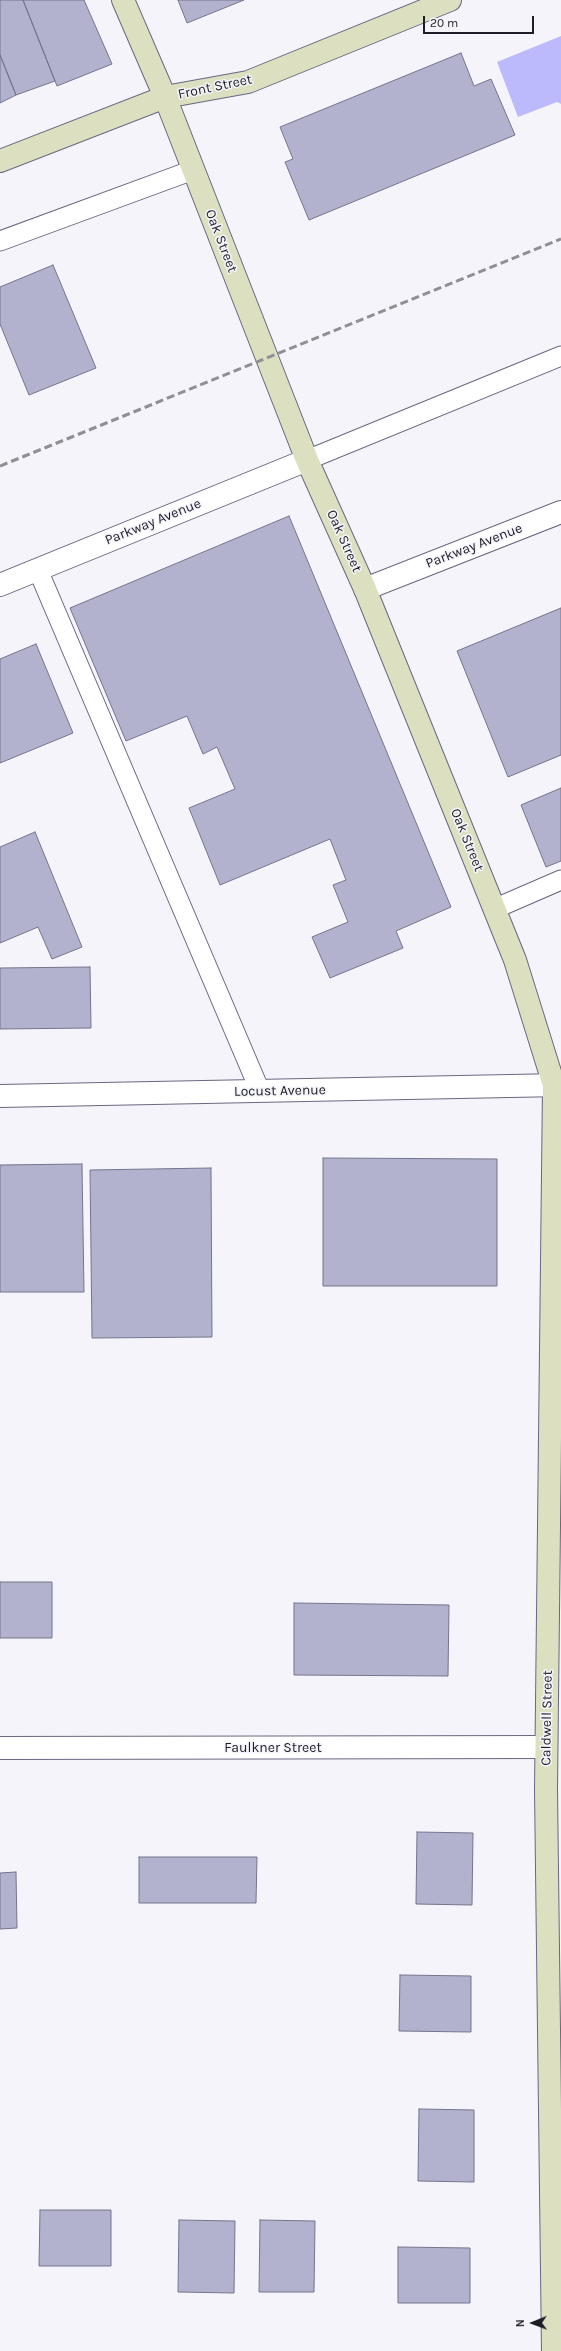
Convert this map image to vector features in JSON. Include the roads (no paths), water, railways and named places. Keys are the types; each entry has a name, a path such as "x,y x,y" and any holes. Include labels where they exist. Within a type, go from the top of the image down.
{"main road":[{"name":"Oak Street","path":"123,0 165,97 192,170 307,460 366,589 515,960 558,1085"},
{"name":"Front Street","path":"0,161 165,97 248,82 450,0"},
{"name":"Caldwell Street","path":"553,2351 553,1789 546,1747 558,1085"}],"street":[{"name":"Parkway Avenue","path":"0,585 307,460"},
{"name":"Parkway Avenue","path":"366,589 561,512"},
{"name":"Locust Avenue","path":"0,1096 558,1085"},
{"name":"Faulkner Street","path":"0,1748 546,1747"}],"lane":[{"path":"0,241 192,170"},
{"path":"307,460 561,356"},
{"path":"38,570 260,1091"},
{"path":"494,909 561,880"}],"railway":[{"path":"0,466 561,239"}]}
